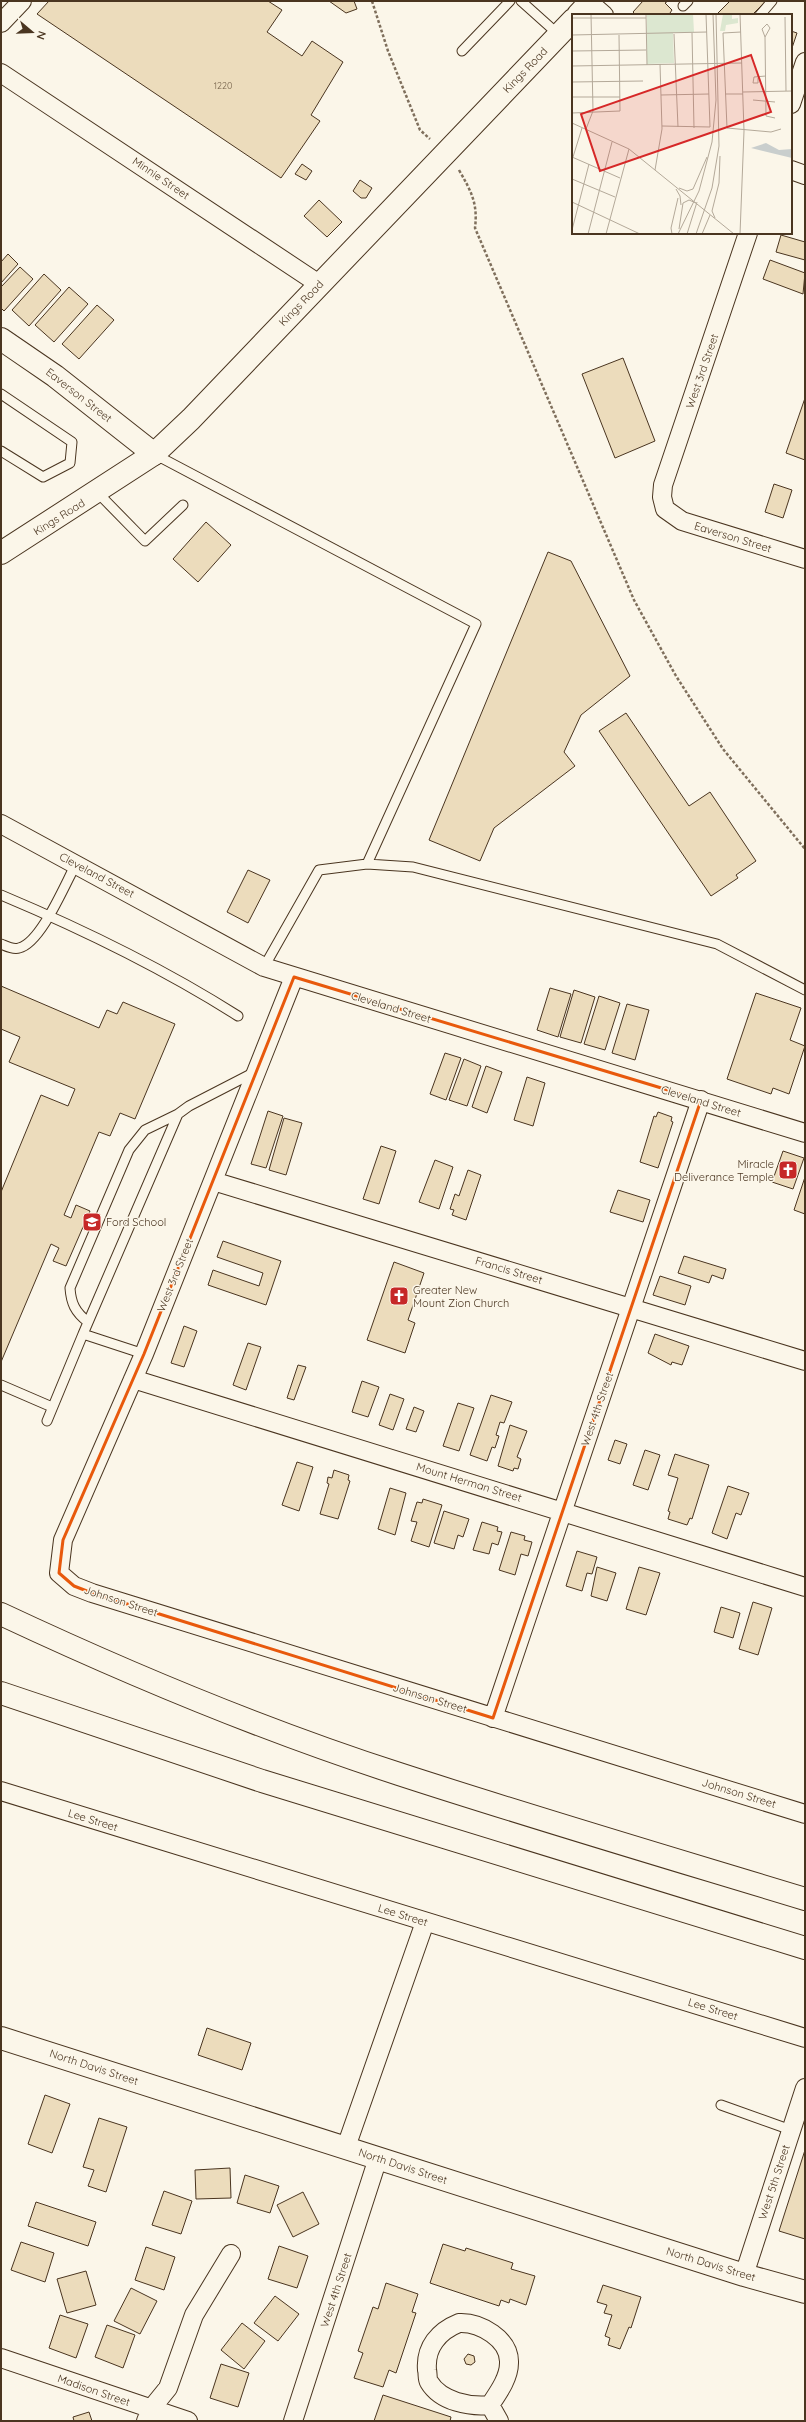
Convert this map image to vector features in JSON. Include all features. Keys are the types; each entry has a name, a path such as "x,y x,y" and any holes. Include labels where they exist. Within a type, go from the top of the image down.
{"main road":[{"name":"Kings Road","path":"4,546 97,492 154,454 191,419 566,28"},
{"name":"Eaverson Street","path":"1,339 56,376 154,454"},
{"path":"1,1614 149,1681 330,1750 398,1774 797,1897"},
{"path":"1,1693 269,1784 805,1948"},
{"name":"North Davis Street","path":"1,2038 744,2275 805,2292"}],"street":[{"path":"1,23 22,1"},
{"path":"792,101 805,62"},
{"name":"Minnie Street","path":"1,72 319,284"},
{"path":"792,170 805,175"},
{"name":"West 3rd Street","path":"665,509 662,497 663,485 748,234"},
{"name":"Eaverson Street","path":"665,509 682,521 805,559"},
{"name":"Cleveland Street","path":"1,824 224,947 264,967 805,1133"},
{"name":"West 3rd Street","path":"59,1573 63,1540 144,1354 258,1071 294,977"},
{"name":"West 4th Street","path":"493,1718 701,1100"},
{"name":"Francis Street","path":"213,1181 632,1307 805,1361"},
{"name":"Mount Herman Street","path":"133,1379 563,1510 805,1587"},
{"name":"Johnson Street","path":"59,1573 74,1586 92,1593 805,1814"},
{"name":"Lee Street","path":"1,1791 805,2038"},
{"path":"346,2148 425,1922"},
{"name":"West 5th Street","path":"744,2275 805,2088"},
{"name":"West 4th Street","path":"293,2421 378,2158"},
{"path":"149,2415 168,2388 194,2315 231,2254"},
{"path":"459,2323 472,2323 495,2336 506,2349 510,2363 505,2379 490,2405 475,2406 458,2402 440,2393 429,2381 426,2363 430,2349 436,2338 446,2328 459,2323"},
{"name":"Madison Street","path":"1,2358 149,2415 188,2421"},
{"path":"490,2405 499,2421"}],"lane":[{"path":"462,51 510,1"},
{"path":"521,1 566,28"},
{"path":"761,14 772,1"},
{"path":"1,394 72,442 70,464 43,478 1,451"},
{"path":"154,454 476,624 367,864"},
{"path":"97,492 145,541 183,505"},
{"path":"1,944 19,948 30,943 37,935 76,864"},
{"path":"264,967 318,870 367,864 413,867 717,944 805,990"},
{"path":"1,895 48,916 166,974 238,1016"},
{"path":"88,1322 79,1315 71,1302 70,1288 129,1150 146,1130 178,1114 188,1106 258,1071"},
{"path":"47,1421 178,1114"},
{"path":"83,1334 144,1354"},
{"path":"1,1385 52,1407"},
{"path":"721,2105 791,2130"}],"path":[{"path":"372,1 388,51 420,130 431,140"},
{"path":"458,170 472,193 477,212 475,228 634,600 676,676 723,749 805,849"}],"highlighted area":[{"path":"294,977 701,1100 493,1718 92,1593 74,1586 59,1573 63,1540 144,1354"}],"building":[{"path":"49,1 268,1 282,10 267,32 302,56 312,41 343,62 311,115 320,121 281,178 37,14"},
{"path":"329,1 354,1 357,9 346,13"},
{"path":"643,1 668,1 665,3 672,10 670,13 672,14 635,14 633,12"},
{"path":"730,1 766,1 753,14 717,14"},
{"path":"792,31 797,33 792,48"},
{"path":"302,164 312,171 306,180 295,174"},
{"path":"360,180 372,188 366,198 361,198 353,191"},
{"path":"319,200 342,222 327,237 304,216"},
{"path":"781,235 805,242 805,260 776,252"},
{"path":"8,254 18,264 1,283 1,262"},
{"path":"770,260 805,273 803,294 763,279"},
{"path":"20,267 33,279 4,311 1,308 1,287"},
{"path":"44,274 61,290 29,326 12,310"},
{"path":"69,287 88,304 54,342 35,325"},
{"path":"97,305 114,320 79,359 62,344"},
{"path":"623,358 655,441 615,458 582,374"},
{"path":"805,398 805,460 786,453"},
{"path":"774,484 792,490 783,518 765,512"},
{"path":"206,522 231,545 198,582 173,559"},
{"path":"548,552 571,561 630,676 581,715 564,752 575,766 494,828 480,861 429,840"},
{"path":"626,713 689,806 710,792 756,861 736,875 738,878 711,896 599,731"},
{"path":"248,870 270,880 248,923 227,912"},
{"path":"1,986 99,1028 107,1010 117,1014 123,1002 175,1024 135,1119 120,1113 110,1136 99,1132 64,1215 71,1218 76,1205 90,1211 66,1266 53,1261 59,1248 51,1244 1,1362 1,1192 41,1095 68,1106 75,1089 9,1062 20,1037 1,1029"},
{"path":"550,988 571,994 558,1037 537,1030"},
{"path":"574,990 595,997 581,1043 560,1037"},
{"path":"756,993 801,1008 790,1040 805,1046 789,1094 773,1088 771,1094 727,1079"},
{"path":"599,996 620,1003 605,1050 584,1044"},
{"path":"627,1004 649,1010 635,1060 612,1053"},
{"path":"445,1053 461,1058 446,1100 430,1094"},
{"path":"464,1059 481,1066 467,1106 449,1100"},
{"path":"486,1066 502,1072 487,1113 472,1107"},
{"path":"527,1077 545,1083 533,1126 514,1120"},
{"path":"268,1111 283,1116 266,1168 251,1164"},
{"path":"658,1112 672,1117 671,1121 673,1122 658,1168 640,1162 654,1116 656,1117"},
{"path":"284,1118 302,1123 286,1175 269,1170"},
{"path":"381,1146 396,1151 379,1204 363,1199"},
{"name":"Miracle Deliverance Temple","path":"783,1151 804,1158 793,1189 772,1182"},
{"path":"435,1160 453,1167 439,1209 419,1202"},
{"path":"468,1170 481,1175 466,1220 452,1215 454,1210 450,1209 455,1194 459,1196"},
{"path":"805,1177 805,1214 794,1210"},
{"path":"618,1190 650,1200 643,1222 610,1212"},
{"path":"223,1241 281,1261 266,1305 208,1285 213,1270 259,1286 263,1273 217,1257"},
{"path":"684,1256 726,1269 723,1279 712,1275 709,1283 678,1273"},
{"name":"Greater New Mount Zion Church","path":"394,1262 424,1273 408,1320 415,1323 405,1353 367,1340"},
{"path":"660,1276 691,1286 685,1305 653,1295"},
{"path":"184,1326 197,1331 184,1367 171,1363"},
{"path":"655,1334 689,1346 682,1365 672,1362 671,1365 648,1353"},
{"path":"248,1343 261,1347 246,1390 233,1385"},
{"path":"298,1365 306,1367 294,1400 287,1398"},
{"path":"362,1381 379,1387 368,1417 352,1412"},
{"path":"390,1394 404,1399 393,1430 379,1425"},
{"path":"491,1395 512,1402 504,1423 500,1422 496,1435 499,1436 495,1448 492,1447 487,1461 470,1455"},
{"path":"458,1403 474,1408 459,1451 443,1446"},
{"path":"414,1407 424,1411 416,1432 406,1429"},
{"path":"510,1425 527,1431 517,1457 521,1459 518,1469 514,1468 513,1471 498,1466"},
{"path":"615,1440 627,1444 620,1464 608,1460"},
{"path":"645,1450 660,1455 648,1490 633,1485"},
{"path":"675,1454 709,1465 692,1519 690,1518 687,1525 668,1519 670,1512 668,1511 678,1478 668,1475"},
{"path":"297,1462 313,1467 299,1511 282,1505"},
{"path":"334,1470 349,1475 348,1480 350,1481 338,1519 320,1514 329,1484 327,1483 328,1477 332,1478"},
{"path":"728,1486 749,1493 741,1515 736,1513 727,1539 712,1533"},
{"path":"390,1488 406,1493 395,1535 378,1529"},
{"path":"423,1499 442,1505 429,1547 411,1541 417,1522 411,1521 417,1502 422,1503"},
{"path":"444,1511 469,1519 463,1537 458,1535 454,1549 434,1543"},
{"path":"482,1522 498,1527 497,1531 502,1532 498,1545 492,1543 489,1554 473,1550"},
{"path":"511,1532 525,1536 524,1540 532,1542 528,1556 521,1554 515,1575 499,1570"},
{"path":"577,1551 597,1557 592,1574 587,1573 582,1591 566,1586"},
{"path":"597,1567 616,1573 607,1601 591,1596"},
{"path":"639,1567 660,1573 646,1615 626,1609"},
{"path":"753,1602 772,1608 758,1655 739,1649"},
{"path":"721,1607 740,1613 733,1638 714,1632"},
{"path":"207,2028 251,2043 242,2070 198,2055"},
{"path":"45,2095 70,2104 52,2153 28,2144"},
{"path":"99,2118 127,2127 106,2192 88,2186 94,2170 83,2167"},
{"path":"805,2150 805,2239 779,2231"},
{"path":"230,2168 231,2198 196,2199 195,2170"},
{"path":"245,2175 279,2186 270,2213 237,2203"},
{"path":"164,2191 192,2201 181,2234 152,2225"},
{"path":"303,2192 319,2224 293,2237 277,2205"},
{"path":"36,2202 96,2222 88,2246 28,2226"},
{"path":"21,2242 54,2253 45,2282 11,2270"},
{"path":"443,2244 465,2251 466,2248 513,2263 511,2269 535,2276 526,2305 510,2299 509,2303 501,2300 499,2306 430,2283"},
{"path":"279,2246 308,2256 297,2288 268,2279"},
{"path":"146,2247 175,2257 164,2290 135,2280"},
{"path":"86,2271 96,2305 67,2313 57,2279"},
{"path":"386,2283 418,2294 412,2312 416,2313 396,2373 389,2370 383,2387 354,2378 363,2353 358,2351 373,2307 378,2309"},
{"path":"603,2285 641,2297 631,2328 629,2327 620,2349 608,2345 610,2338 605,2336 612,2315 604,2313 607,2305 597,2302"},
{"path":"131,2288 157,2301 140,2334 114,2321"},
{"path":"275,2296 299,2314 278,2341 254,2323"},
{"path":"60,2315 88,2324 76,2358 49,2348"},
{"path":"242,2323 265,2341 244,2369 221,2350"},
{"path":"107,2325 135,2335 123,2368 95,2357"},
{"path":"468,2354 474,2356 475,2362 471,2365 466,2364 464,2359"},
{"path":"221,2364 249,2373 238,2407 210,2398"},
{"path":"383,2395 451,2417 450,2421 374,2421"},
{"path":"89,2412 92,2421 74,2421 73,2417"}],"place":[{"name":"Miracle Deliverance Temple","path":"788,1170"},
{"name":"Ford School","path":"92,1222"},
{"name":"Greater New Mount Zion Church","path":"399,1296"}]}
